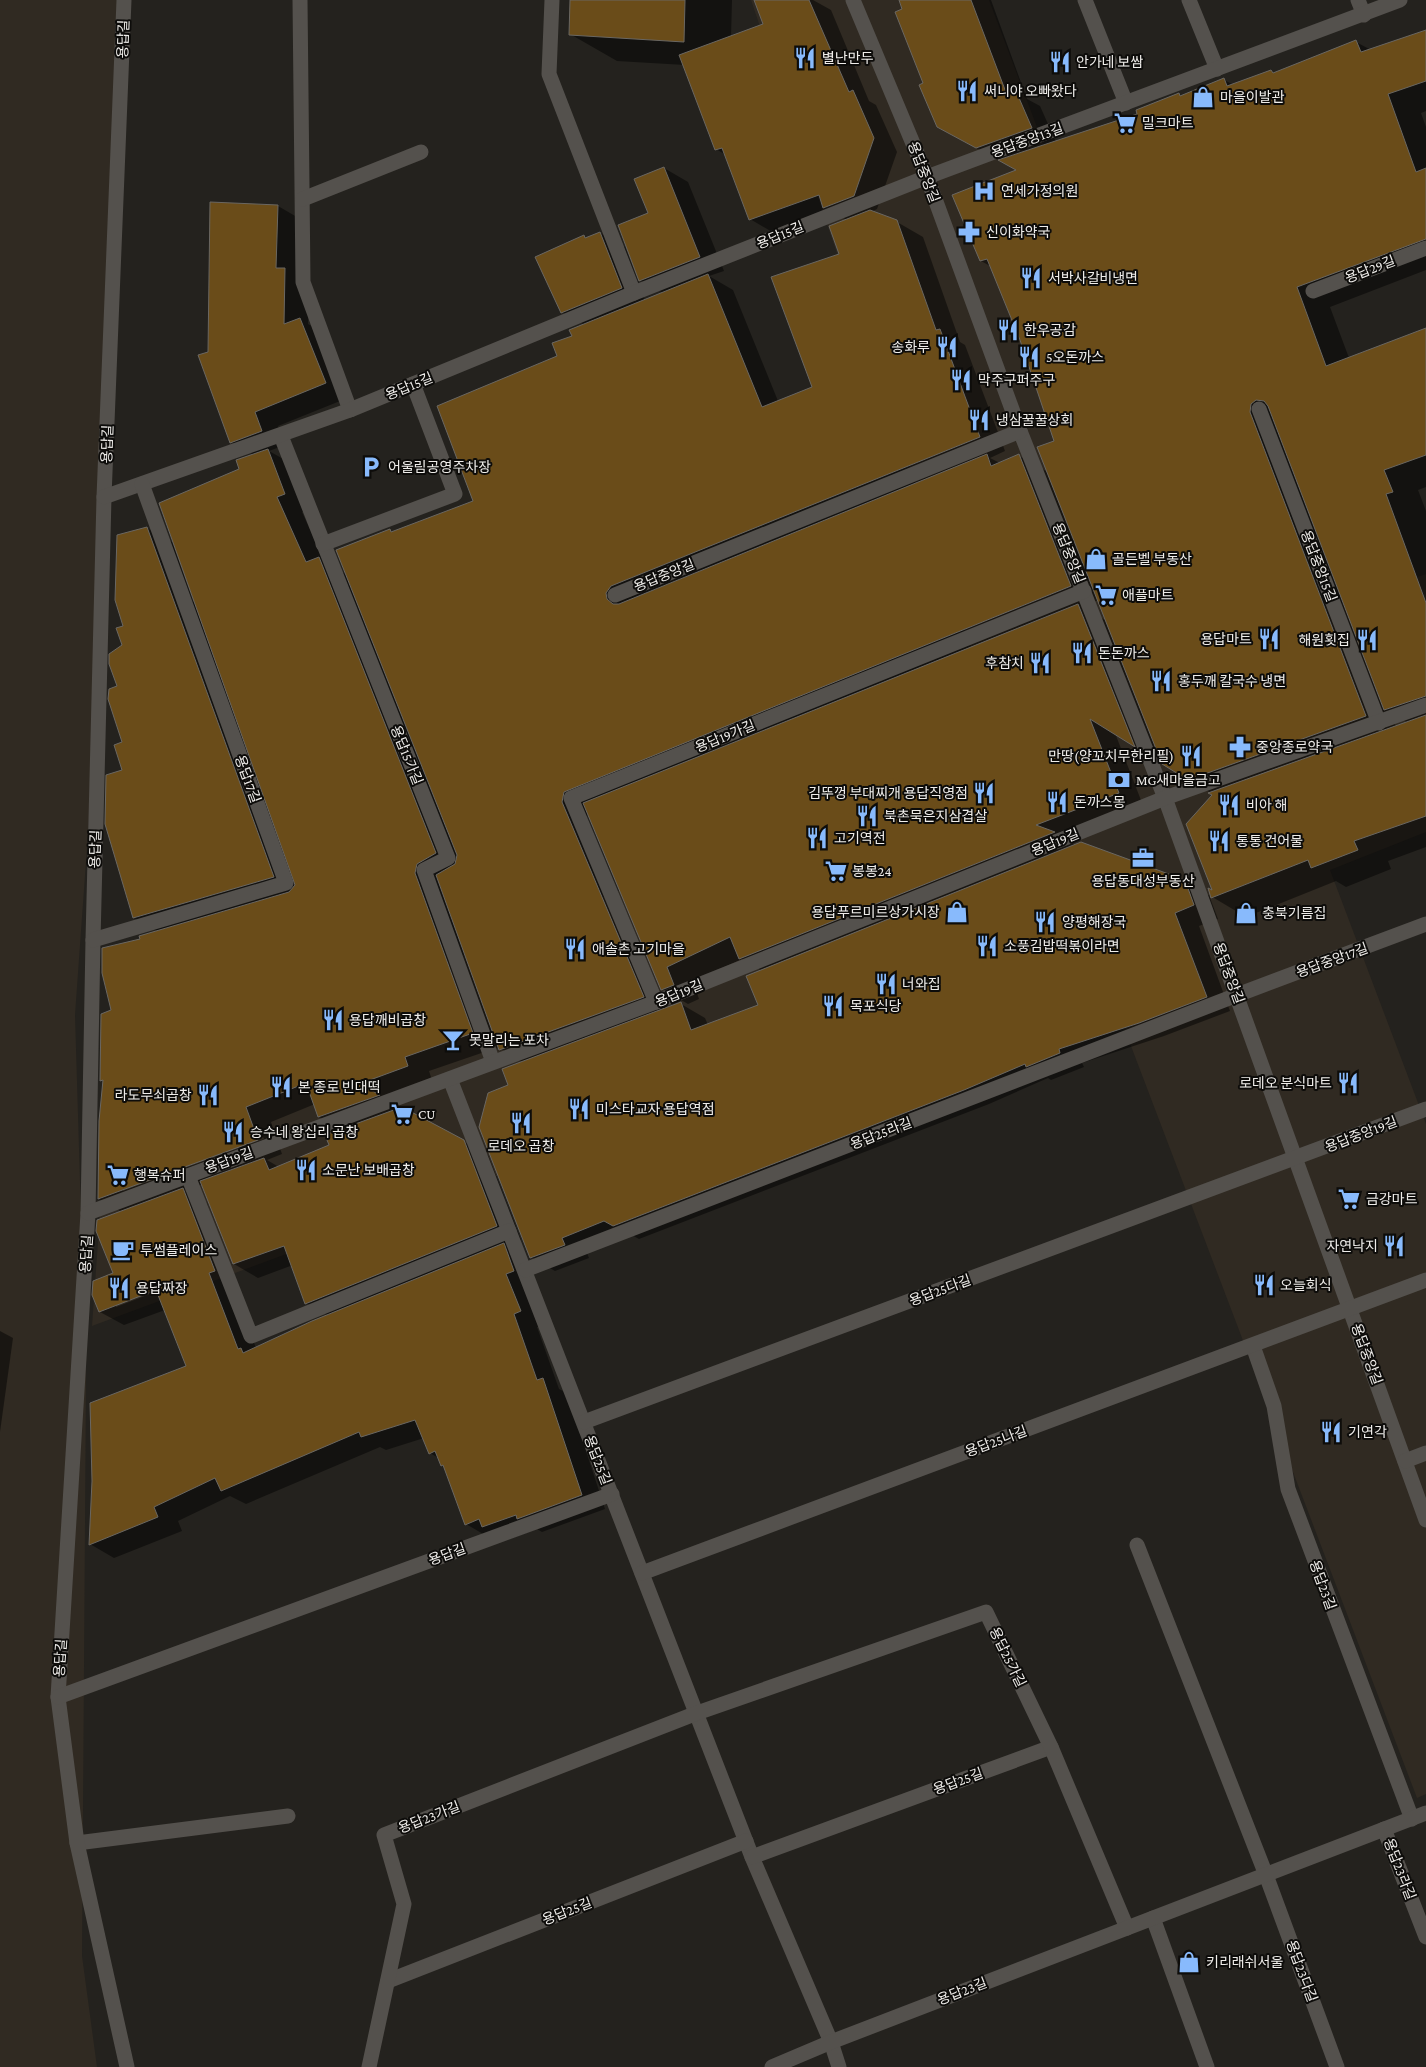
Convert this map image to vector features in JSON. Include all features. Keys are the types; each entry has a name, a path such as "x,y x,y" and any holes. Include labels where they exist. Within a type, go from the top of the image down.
{"street":[{"name":"용답길","path":"124,0 104,497 92,940 88,1213 58,1697 77,1843 127,2067"},
{"path":"300,0 303,282 350,410"},
{"path":"552,0 549,74 634,293"},
{"name":"용답중앙길","path":"853,0 927,177 1020,431 1165,798 1426,1520"},
{"path":"1085,0 1126,103"},
{"path":"1189,0 1217,69"},
{"path":"1358,0 1364,14"},
{"name":"용답중앙13길","path":"927,177 1400,0"},
{"path":"303,199 421,152"},
{"name":"용답15길","path":"104,497 281,436 350,410 634,293 927,177"},
{"name":"용답29길","path":"1313,291 1426,248"},
{"path":"323,544 455,494 413,384"},
{"name":"용답중앙15길","path":"1259,409 1379,723"},
{"name":"용답중앙길","path":"615,596 1020,431"},
{"name":"용답15가길","path":"281,436 448,858 424,870 493,1062"},
{"name":"용답17길","path":"92,940 286,883 142,484"},
{"name":"용답19가길","path":"656,1002 571,798 1084,591"},
{"path":"1165,798 1426,705"},
{"name":"용답19길","path":"88,1213 656,1002 1165,798"},
{"name":"용답중앙17길","path":"1237,995 1426,924"},
{"name":"용답25라길","path":"525,1270 1237,995"},
{"name":"용답25길","path":"450,1079 752,1857 831,2042 839,2067"},
{"name":"용답중앙19길","path":"1296,1159 1426,1109"},
{"name":"용답25다길","path":"584,1422 1296,1159"},
{"name":"용답19길","path":"188,1176 251,1336 509,1231"},
{"name":"용답25나길","path":"642,1573 1254,1346 1426,1280"},
{"name":"용답23길","path":"1254,1346 1274,1406 1288,1489 1412,1819"},
{"path":"1405,1461 1426,1453"},
{"name":"용답길","path":"58,1697 612,1494"},
{"path":"1137,1545 1266,1875"},
{"name":"용답25가길","path":"697,1713 986,1612 1051,1747 1127,1928"},
{"name":"용답23가길","path":"369,2067 404,1904 384,1835 697,1713"},
{"name":"용답25길","path":"752,1857 1051,1747"},
{"name":"용답23길","path":"772,2067 831,2042 1426,1813"},
{"path":"77,1843 288,1816"},
{"name":"용답23라길","path":"1384,1829 1426,1937"},
{"name":"용답25길","path":"388,1981 746,1841"},
{"name":"용답23다길","path":"1266,1875 1337,2067"},
{"path":"1153,1918 1207,2067"}],"shaded area":[{"path":"0,0 125,0 105,596 75,1015 86,1380 82,1956 97,2067 0,2067"},
{"name":"용답푸르미르상가시장","path":"751,0 989,0 1231,641 1426,574 1426,832 1330,870 1426,1124 1426,1794 1417,1798 1096,954 92,1326 108,1102 1000,733"}],"building":[{"path":"570,0 685,0 684,42 569,35"},
{"path":"754,0 809,0 849,92 853,90 874,138 854,196 823,208 819,195 749,220 722,148 715,150 679,55 763,24"},
{"path":"899,0 971,0 1007,95 1016,91 1032,128 976,148 937,127 919,85 923,83 895,12 902,9"},
{"path":"1426,30 1426,81 1388,94 1416,172 1426,168 1426,239 1297,287 1326,366 1426,328 1426,455 1384,470 1393,492 1386,494 1426,603 1426,696 1384,710 1268,406 1264,401 1256,400 1251,404 1250,412 1366,716 1188,780 1162,764 1037,447 1054,441 1020,340 987,259 980,261 952,195 1016,170 998,160 1137,114 1136,110 1179,93 1180,96 1224,78 1227,86 1271,70 1273,73 1356,40 1361,52"},
{"path":"664,167 700,257 639,281 618,225 648,213 634,179"},
{"path":"210,202 278,205 276,268 285,268 284,324 300,318 326,383 255,412 262,431 230,443 198,355 208,352"},
{"path":"870,210 897,220 936,330 940,329 980,437 611,586 606,593 607,599 613,604 619,604 987,454 991,466 1019,454 1071,586 564,792 562,802 644,997 499,1050 436,875 455,864 457,855 336,550 390,529 391,532 473,501 437,406 557,356 552,343 572,336 569,330 708,274 762,407 812,387 771,277 839,254 829,226"},
{"path":"600,232 622,288 561,313 535,257 584,235 585,238"},
{"path":"268,449 285,494 277,497 306,562 319,557 436,853 417,864 415,873 473,1033 405,1057 408,1066 359,1084 380,1095 318,1117 306,1083 246,1107 258,1140 98,1199 99,1121 103,1080 100,1081 101,1014 111,1010 102,973 102,948 140,939 139,936 289,892 295,885 159,503 239,469 236,460"},
{"path":"147,527 274,877 133,918 105,824 106,775 122,770 114,745 122,742 108,699 109,689 117,686 109,664 109,654 122,645 116,628 123,626 115,600 117,535"},
{"path":"1078,604 1135,747 1090,719 1119,793 1036,825 1055,832 739,959 730,937 667,967 674,985 661,990 583,803"},
{"path":"1426,715 1426,816 1354,841 1358,850 1311,868 1308,860 1211,898 1208,888 1212,890 1186,824 1212,795 1208,793"},
{"path":"1081,842 1185,880 1194,905 1175,913 1207,997 1139,1023 1059,1049 1060,1053 1026,1067 1025,1064 964,1090 613,1226 604,1221 562,1238 565,1245 530,1258 479,1127 488,1093 508,1085 502,1069 681,1002 691,1030 758,1005 746,976"},
{"path":"402,1107 464,1140 497,1226 305,1304 284,1246 233,1264 200,1181 264,1158 269,1170 329,1145 325,1135"},
{"path":"183,1188 215,1271 209,1273 238,1349 241,1348 243,1353 312,1321 504,1243 514,1271 506,1274 521,1311 514,1314 537,1380 543,1378 582,1495 517,1519 516,1515 482,1527 479,1519 465,1525 443,1465 441,1466 435,1451 429,1454 415,1420 361,1437 359,1432 221,1491 215,1478 154,1507 158,1517 89,1545 92,1481 90,1403 186,1366 156,1290 99,1312 92,1295 93,1281 113,1273 96,1231 97,1220"}],"place":[{"name":"별난만두","path":"805,58"},
{"name":"안가네 보쌈","path":"1060,62"},
{"name":"써니야 오빠왔다","path":"967,91"},
{"name":"마을이발관","path":"1203,97"},
{"name":"밀크마트","path":"1125,123"},
{"name":"연세가정의원","path":"984,191"},
{"name":"신이화약국","path":"969,232"},
{"name":"서박사갈비냉면","path":"1031,278"},
{"name":"한우공감","path":"1008,330"},
{"name":"송화루","path":"947,347"},
{"name":"5오돈까스","path":"1029,357"},
{"name":"막주구퍼주구","path":"961,380"},
{"name":"냉삼꿀꿀상회","path":"979,420"},
{"name":"어울림공영주차장","path":"371,467"},
{"name":"골든벨 부동산","path":"1096,559"},
{"name":"애플마트","path":"1106,595"},
{"name":"용답마트","path":"1269,639"},
{"name":"해원횟집","path":"1367,640"},
{"name":"돈돈까스","path":"1082,653"},
{"name":"후참치","path":"1040,663"},
{"name":"홍두깨 칼국수 냉면","path":"1161,681"},
{"name":"중앙종로약국","path":"1240,747"},
{"name":"만땅(양꼬치무한리필)","path":"1191,756"},
{"name":"MG새마을금고","path":"1119,780"},
{"name":"김뚜껑 부대찌개 용답직영점","path":"984,793"},
{"name":"돈까스몽","path":"1057,802"},
{"name":"비아 해","path":"1229,805"},
{"name":"북촌묵은지삼겹살","path":"867,816"},
{"name":"고기역전","path":"817,838"},
{"name":"통통 건어물","path":"1219,841"},
{"name":"용답동대성부동산","path":"1143,858"},
{"name":"봉봉24","path":"836,871"},
{"name":"용답푸르미르상가시장","path":"957,912"},
{"name":"충북기름집","path":"1246,913"},
{"name":"양평해장국","path":"1045,922"},
{"name":"소풍김밥떡볶이라면","path":"987,946"},
{"name":"애솔촌 고기마을","path":"575,949"},
{"name":"너와집","path":"886,984"},
{"name":"목포식당","path":"833,1006"},
{"name":"용답깨비곱창","path":"333,1020"},
{"name":"못말리는 포차","path":"453,1040"},
{"name":"로데오 분식마트","path":"1348,1083"},
{"name":"본 종로 빈대떡","path":"281,1087"},
{"name":"라도무쇠곱창","path":"208,1095"},
{"name":"미스타교자 용답역점","path":"579,1109"},
{"name":"CU","path":"402,1114"},
{"name":"로데오 곱창","path":"521,1123"},
{"name":"승수네 왕십리 곱창","path":"233,1132"},
{"name":"소문난 보배곱창","path":"306,1170"},
{"name":"행복슈퍼","path":"118,1175"},
{"name":"금강마트","path":"1349,1199"},
{"name":"자연낙지","path":"1394,1246"},
{"name":"투썸플레이스","path":"123,1250"},
{"name":"오늘회식","path":"1264,1285"},
{"name":"용답짜장","path":"119,1288"},
{"name":"기연각","path":"1331,1432"},
{"name":"키리래쉬서울","path":"1189,1962"}]}
